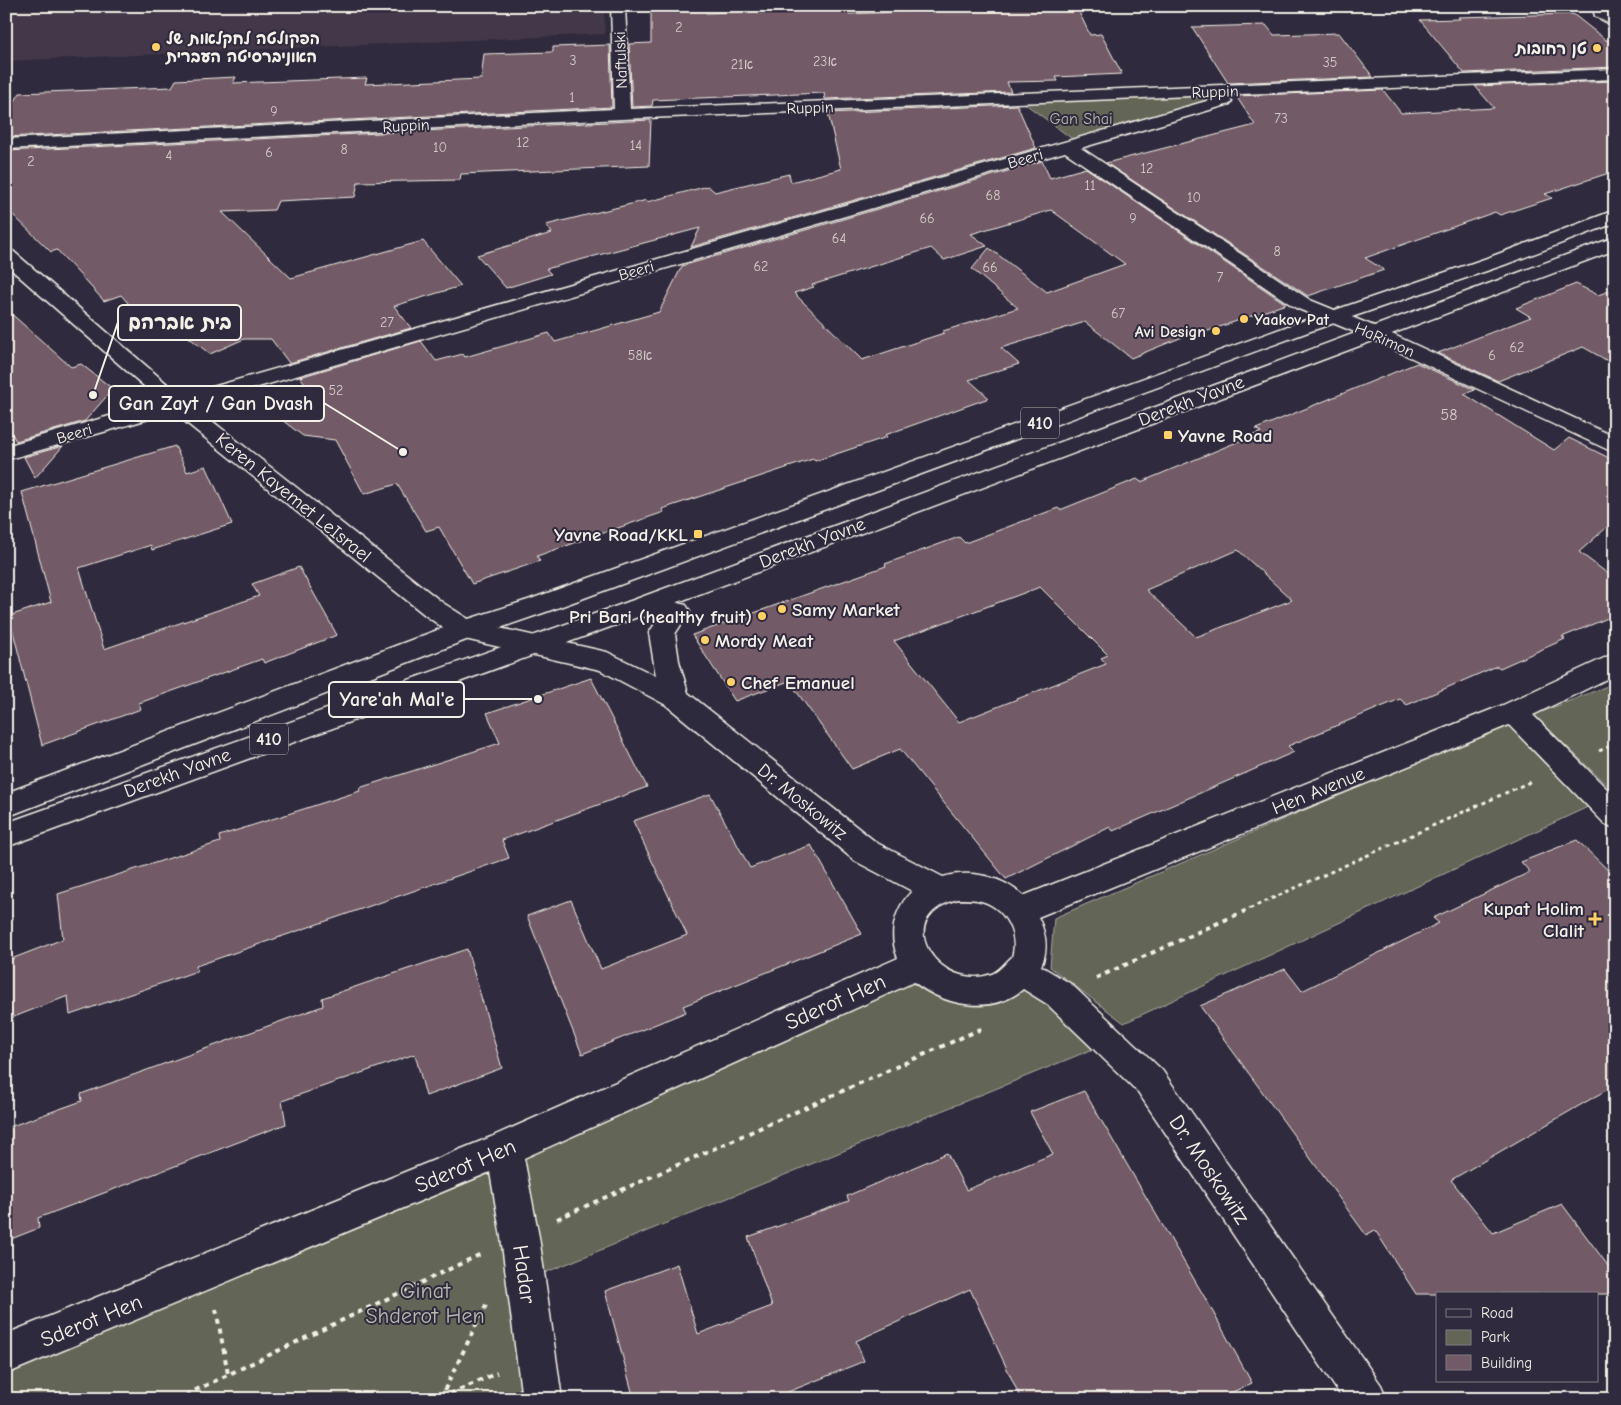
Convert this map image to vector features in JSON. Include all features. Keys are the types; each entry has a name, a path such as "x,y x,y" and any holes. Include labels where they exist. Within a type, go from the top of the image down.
{"street":[{"name":"Naftulski","path":"618,6 622,114"},
{"path":"1599,6 1600,12 1615,23"},
{"name":"Ruppin","path":"6,144 622,114 1615,74"},
{"name":"Beeri","path":"6,453 1266,89"},
{"name":"HaRimon","path":"1067,146 1303,304 1374,333 1615,446"},
{"name":"Derekh Yavne","path":"6,805 464,630 537,606 769,520 1336,317 1497,262 1615,216"},
{"name":"Derekh Yavne","path":"6,835 637,608 1615,243"},
{"name":"Keren Kayemet LeIsrael","path":"6,255 176,403 434,609 464,630 532,645"},
{"path":"637,608 677,611 662,633 666,661 676,698"},
{"name":"Dr. Moskowitz","path":"532,645 607,662 676,698 866,852 939,890"},
{"name":"Hen Avenue","path":"1019,911 1513,712 1615,662"},
{"path":"1513,712 1615,816"},
{"path":"958,886 979,887 999,894 1019,911 1029,928 1031,946 1026,964 1006,983 987,990 965,991 943,984 925,973 912,957 907,929 913,912 924,899 939,890 958,886"},
{"name":"Sderot Hen","path":"6,1354 504,1149 919,964"},
{"name":"Dr. Moskowitz","path":"1020,970 1059,994 1150,1081 1367,1399"},
{"name":"Hadar","path":"504,1149 520,1237 542,1399"}],"path":[{"path":"1059,994 1615,744"},
{"path":"177,1399 520,1237 987,1027"},
{"path":"208,1271 228,1374"},
{"path":"440,1399 490,1296"},
{"path":"440,1399 536,1355"}],"shaded area":[{"name":"הפקולטה לחקלאות של האוניברסיטה העברית","path":"6,6 604,6 605,34 6,61"}],"green space":[{"name":"Gan Shai","path":"1242,92 1075,141 1020,100"},
{"path":"1615,683 1615,791 1614,792 1534,715"},
{"path":"1509,722 1592,805 1124,1023 1050,967 1054,918"},
{"path":"902,978 951,1002 990,1001 1027,986 1098,1047 532,1278 513,1164"},
{"name":"Ginat Shderot Hen","path":"499,1170 530,1399 6,1399 6,1369"}],"building":[{"path":"651,6 706,6 706,13 809,9 809,6 846,6 848,14 923,11 921,6 1067,6 1069,10 1078,10 1090,35 1101,34 1122,74 1056,77 1058,81 1007,82 1011,92 825,99 824,93 653,100 652,106 632,107 629,44 651,43"},
{"path":"1573,14 1606,40 1615,43 1615,67 1464,73 1420,20 1460,19 1458,17"},
{"path":"1266,25 1274,35 1339,33 1373,77 1228,83 1192,27"},
{"path":"610,45 612,107 6,137 6,115 20,93 172,87 176,80 236,77 233,83 367,78 365,84 481,79 484,54 553,52 553,47"},
{"path":"1615,81 1615,171 1545,194 1552,198 1500,215 1495,212 1365,258 1384,270 1308,296 1106,163 1255,125 1236,96 1383,90 1401,113 1494,108 1475,86"},
{"path":"1017,105 1036,148 691,247 700,228 546,269 551,274 506,288 477,255 552,233 546,225 647,200 647,202 708,186 715,192 789,174 791,182 841,169 828,113"},
{"path":"651,120 649,166 461,174 460,180 358,182 355,197 278,201 274,210 222,212 291,278 423,241 461,286 394,306 411,328 289,363 271,339 244,339 210,354 164,318 147,325 121,295 104,301 57,250 51,252 6,208 6,151"},
{"path":"1042,161 1050,178 1086,168 1286,304 1205,332 1202,329 1131,358 1085,322 1001,348 1019,364 969,380 989,398 885,435 887,437 815,461 813,459 662,509 664,512 537,556 540,561 472,584 439,527 426,531 397,484 364,494 335,440 303,436 282,420 313,393 300,377 421,341 436,361 463,354 465,357 549,333 555,342 659,312 682,266","holes":["1051,210 1125,264 1047,292 989,248 972,269 1018,308 943,331 944,333 862,360 794,293 814,287 812,285 931,248 944,260 987,246 971,234"]},
{"path":"1576,284 1598,295 1615,289 1615,365 1583,347 1498,381 1438,353 1531,317 1516,308"},
{"path":"6,309 71,367 81,364 113,389 85,421 16,441 6,424"},
{"path":"1417,363 1475,390 1464,394 1554,450 1569,438 1615,461 1615,520 1579,552 1615,579 1615,615 1562,637 1565,639 1500,668 1497,666 1407,705 1400,699 1288,746 1294,752 1113,831 1110,827 1006,879 900,749 852,769 789,681 735,701 692,635 886,566 885,564 959,537 965,543 1058,508 1060,510 1137,479 1141,482 1261,432 1256,429","holes":["1238,550 1292,600 1196,637 1146,590","1040,587 1108,655 1101,658 1106,664 959,722 894,641"]},
{"path":"63,446 35,478 24,457"},
{"path":"175,446 187,472 206,466 232,524 152,550 151,545 79,568 104,649 259,596 252,584 299,567 337,635 264,663 262,659 139,703 141,709 42,745 9,616 51,602 22,492"},
{"path":"591,678 647,787 502,840 509,858 196,966 197,971 70,1015 68,996 6,1020 6,961 63,939 58,894 220,842 219,836 360,791 359,788 500,743 487,713"},
{"path":"710,794 750,868 811,845 862,934 683,1006 686,1012 582,1054 527,916 571,900 601,969 687,935 633,821"},
{"path":"1577,840 1615,877 1615,1085 1451,1180 1493,1233 1562,1204 1615,1275 1615,1294 1598,1294 1598,1292 1436,1292 1436,1294 1416,1294 1375,1230 1366,1235 1200,1006 1285,969 1302,991 1439,923 1433,918 1530,872 1521,862"},
{"path":"467,949 502,1068 426,1096 415,1054 282,1101 286,1124 38,1218 39,1228 6,1241 6,1128 82,1101 81,1094 323,1006 322,998"},
{"path":"1084,1091 1208,1303 1252,1383 1218,1399 1021,1399 970,1289 856,1341 864,1361 771,1399 634,1399 605,1291 677,1264 698,1334 772,1306 748,1237 849,1201 847,1196 947,1153 966,1190 1053,1154 1030,1112"}],"place":[{"name":"הפקולטה לחקלאות של האוניברסיטה העברית","path":"156,47"},
{"name":"טן רחובות","path":"1597,48"},
{"name":"Yaakov Pat","path":"1244,319"},
{"name":"Avi Design","path":"1216,331"},
{"name":"בית אברהם","path":"93,395"},
{"name":"Yavne Road","path":"1168,435"},
{"name":"Gan Zayt / Gan Dvash","path":"403,452"},
{"name":"Yavne Road/KKL","path":"698,534"},
{"name":"Samy Market","path":"782,609"},
{"name":"Pri Bari (healthy fruit)","path":"762,616"},
{"name":"Mordy Meat","path":"705,640"},
{"name":"Chef Emanuel","path":"731,682"},
{"name":"Yare'ah Mal'e","path":"538,699"},
{"name":"Kupat Holim Clalit","path":"1595,919"}]}
